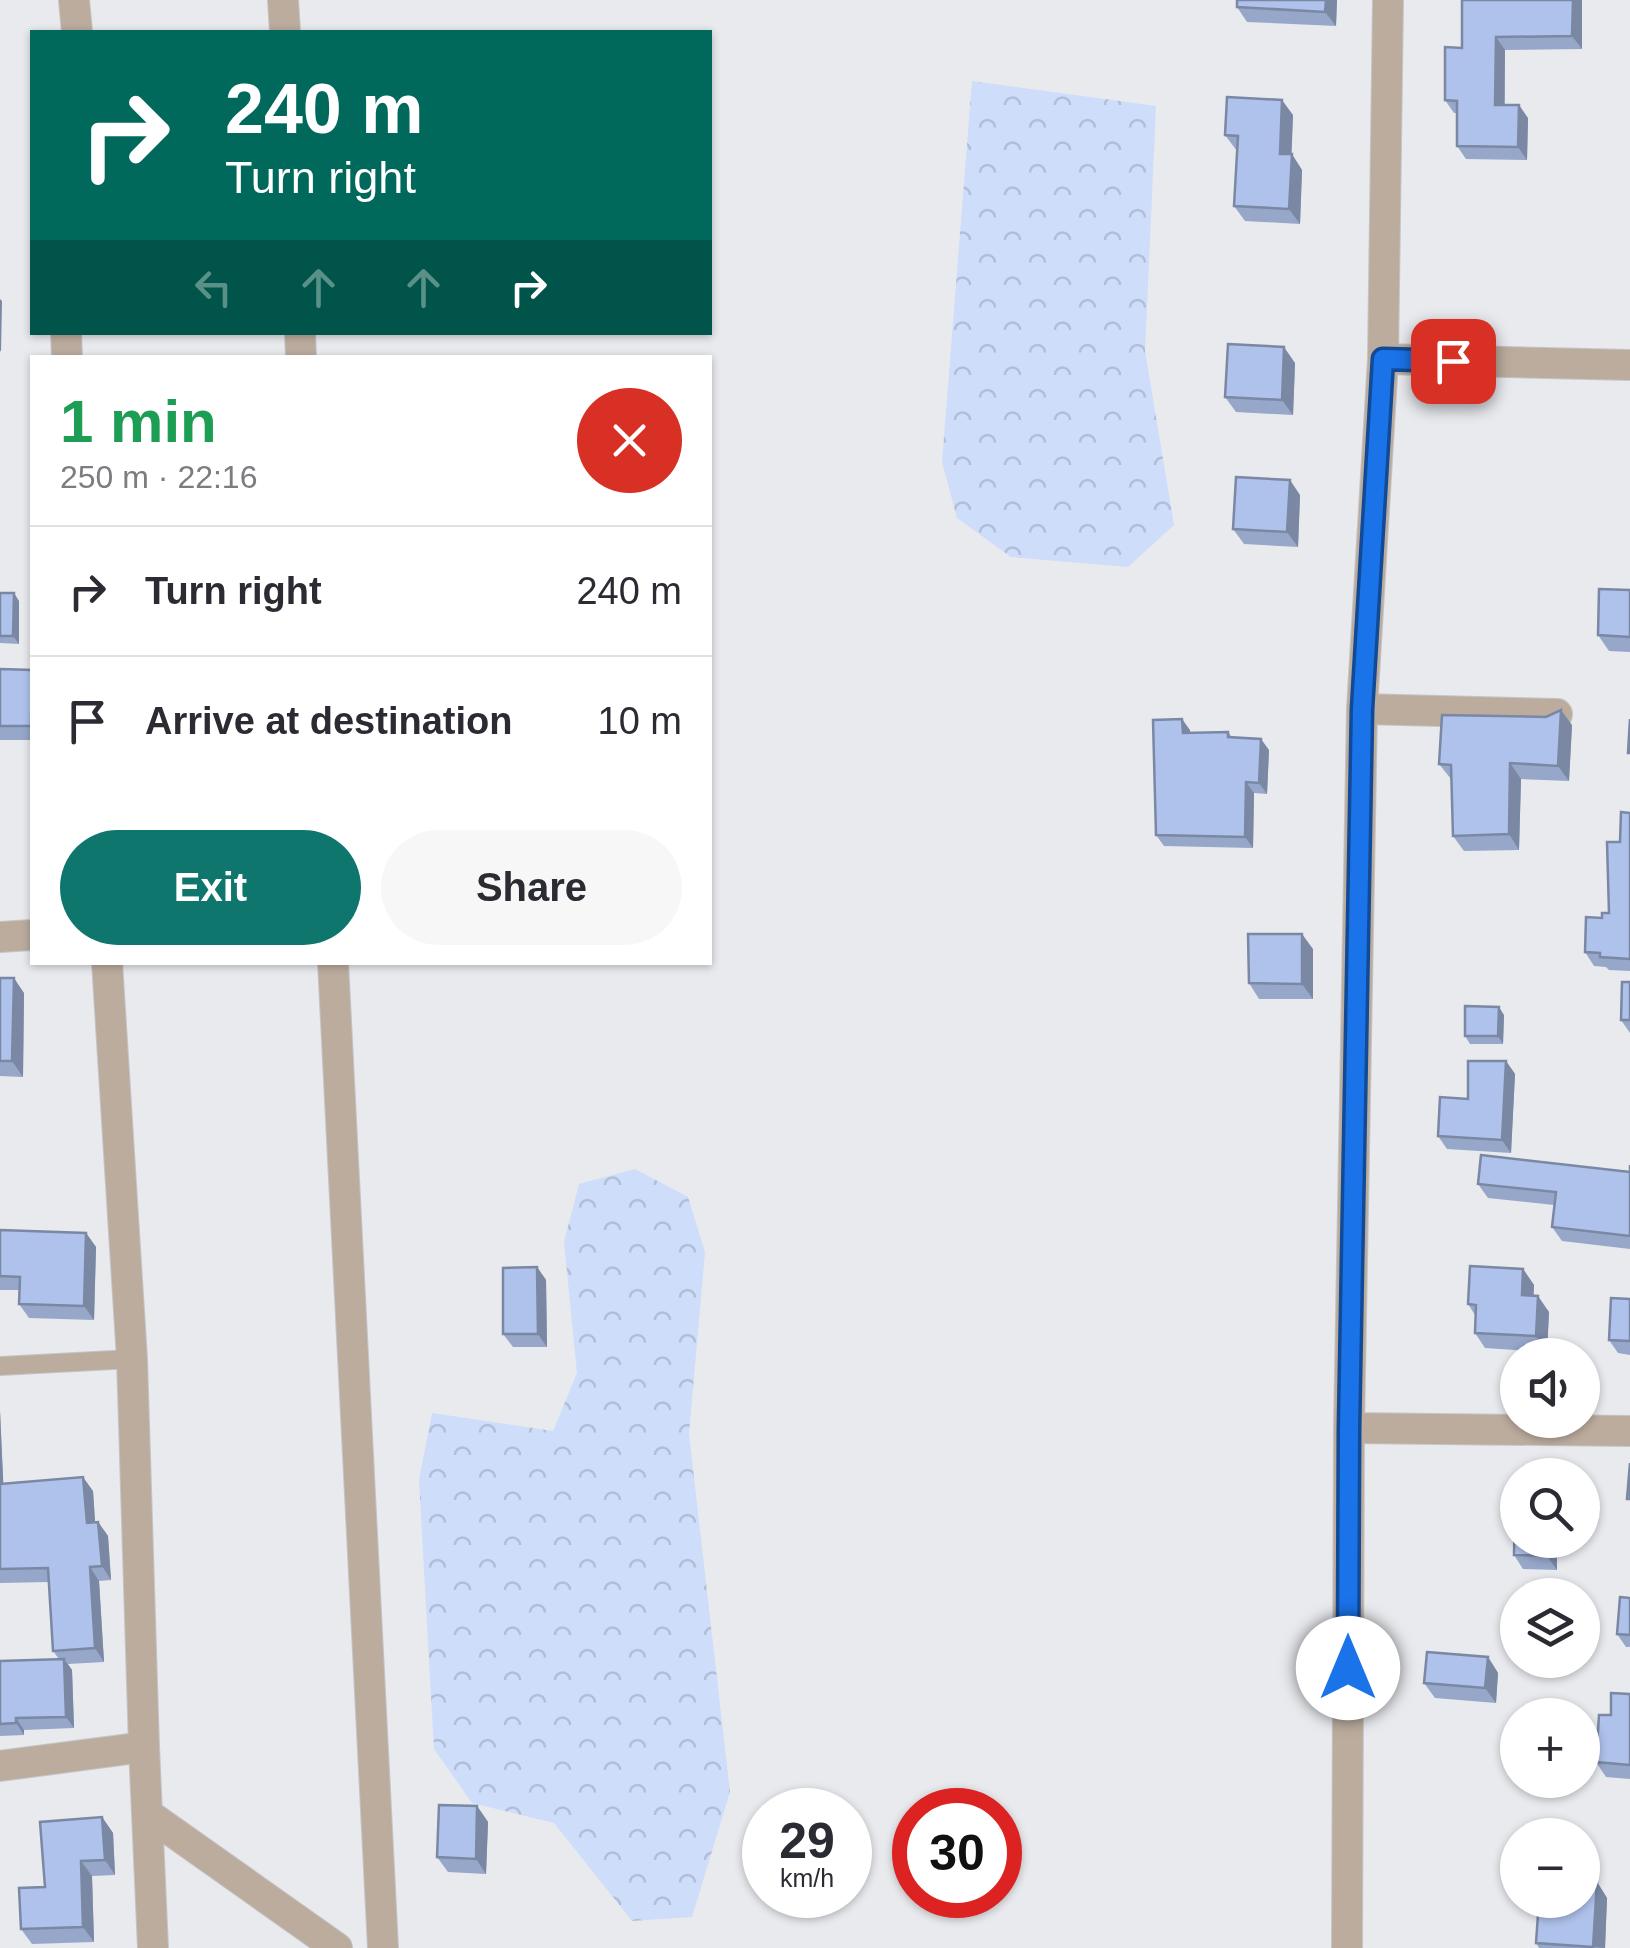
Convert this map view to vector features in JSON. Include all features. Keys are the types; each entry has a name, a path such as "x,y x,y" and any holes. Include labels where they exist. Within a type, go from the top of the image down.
{"street":[{"path":"74,0 78,30"},
{"path":"283,0 285,30"},
{"path":"1348,1948 1349,1428 1362,709 1383,359 1388,0"},
{"path":"1383,359 1630,365"},
{"path":"1362,709 1557,714"},
{"path":"0,936 30,935"},
{"path":"107,965 132,1359 153,1948"},
{"path":"333,965 384,1948"},
{"path":"1349,1428 1630,1431"},
{"path":"0,1766 144,1748"},
{"path":"149,1815 337,1948"}],"lane":[{"path":"0,1366 132,1359"}],"green space":[{"path":"972,81 1156,106 1145,351 1174,525 1128,567 1011,557 957,518 942,462"},
{"path":"635,1169 688,1197 705,1252 689,1434 730,1792 692,1917 632,1921 554,1823 472,1803 434,1749 419,1480 432,1413 553,1431 577,1373 564,1242 579,1184"}],"building":[{"path":"1237,0 1326,0 1325,12 1237,7"},
{"path":"1462,0 1573,0 1572,36 1496,37 1495,105 1519,105 1518,147 1457,146 1457,101 1445,100 1445,47 1462,48"},
{"path":"1227,97 1282,100 1280,154 1292,154 1289,209 1234,206 1238,136 1225,135"},
{"path":"1228,344 1284,347 1282,400 1225,397"},
{"path":"1236,477 1290,480 1287,532 1233,529"},
{"path":"1599,589 1630,590 1630,637 1598,635"},
{"path":"0,593 14,593 13,636 0,636"},
{"path":"0,669 30,670 30,726 0,726"},
{"path":"1561,710 1558,766 1510,763 1509,834 1453,836 1451,765 1439,764 1442,715 1546,717"},
{"path":"1182,719 1183,733 1228,732 1228,737 1261,739 1259,783 1246,782 1245,837 1156,835 1153,720"},
{"path":"1621,812 1630,813 1630,959 1585,952 1586,917 1602,918 1602,913 1609,913 1607,842 1620,842"},
{"path":"1248,934 1302,934 1302,984 1249,983"},
{"path":"0,978 14,978 12,1061 0,1061"},
{"path":"1622,982 1630,982 1630,1020 1621,1020"},
{"path":"1465,1006 1499,1007 1498,1036 1465,1036"},
{"path":"1468,1061 1506,1061 1502,1140 1438,1136 1440,1097 1468,1099"},
{"path":"1481,1155 1630,1172 1630,1236 1552,1227 1556,1192 1478,1184"},
{"path":"0,1230 86,1233 84,1306 19,1304 20,1277 0,1276"},
{"path":"1470,1266 1523,1269 1522,1295 1538,1296 1536,1336 1475,1333 1476,1305 1468,1304"},
{"path":"537,1267 538,1334 503,1334 503,1268"},
{"path":"1611,1298 1630,1299 1630,1341 1609,1340"},
{"path":"83,1477 87,1523 98,1522 102,1566 90,1567 95,1648 53,1651 48,1568 0,1569 0,1484"},
{"path":"1620,1597 1630,1598 1630,1635 1617,1634"},
{"path":"1427,1652 1488,1657 1485,1688 1424,1683"},
{"path":"64,1659 66,1717 16,1718 16,1723 0,1724 0,1661"},
{"path":"1611,1693 1630,1694 1630,1765 1600,1762 1600,1715 1611,1715"},
{"path":"439,1805 477,1806 476,1859 437,1857"},
{"path":"102,1817 105,1860 81,1861 83,1927 21,1929 19,1888 45,1887 40,1822"},
{"path":"1538,1918 1595,1918 1593,1947 1536,1943"}],"route":[{"path":"1348,1668 1362,709 1383,359 1453,361"}]}
